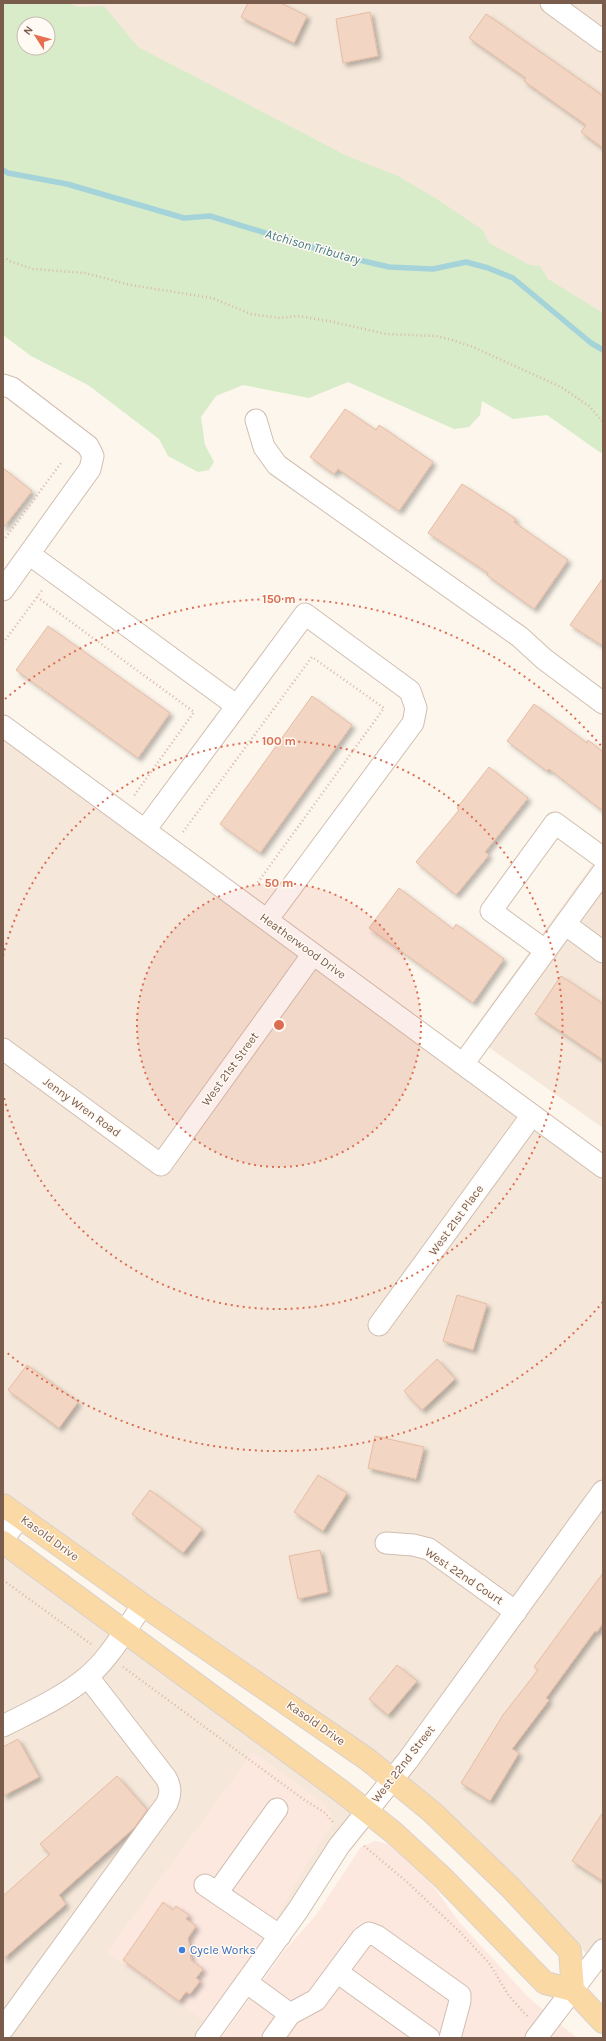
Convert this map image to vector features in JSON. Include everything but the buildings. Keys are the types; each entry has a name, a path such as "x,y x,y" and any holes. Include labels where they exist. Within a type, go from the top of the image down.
{"main road":[{"name":"Kasold Drive","path":"11,1511 143,1605 303,1714 393,1780 469,1846 570,1951 573,1990"},
{"path":"3,1541 123,1632 341,1791 443,1878 545,1983 573,1990 603,2022"}],"street":[{"path":"551,3 603,41"},
{"path":"3,385 12,388 88,446 93,456 90,469 3,590"},
{"path":"256,420 264,447 278,464 520,637 544,660 603,702"},
{"path":"29,554 237,706"},
{"path":"145,830 305,614 410,691 416,708 413,723 267,920"},
{"name":"Heatherwood Drive","path":"3,726 603,1166"},
{"path":"546,951 491,911 554,823 603,858"},
{"path":"464,1064 603,872"},
{"path":"565,924 603,952"},
{"name":"West 21st Street","path":"160,1165 313,954"},
{"name":"Jenny Wren Road","path":"3,1049 160,1165"},
{"name":"West 21st Place","path":"379,1326 532,1115"},
{"name":"West 22nd Street","path":"206,2038 280,1936 348,1834 393,1780 603,1491"},
{"path":"3,1541 11,1511"},
{"name":"West 22nd Court","path":"386,1543 413,1545 429,1549 516,1612"},
{"path":"3,1726 63,1695 88,1677 143,1605"},
{"path":"3,2029 167,1803 170,1795 170,1787 166,1778 88,1677"},
{"path":"277,1809 211,1889 280,1936"},
{"path":"273,2038 290,2014 316,2000 362,1938 369,1932 377,1936 460,1995 460,2001 450,2038"},
{"path":"536,2038 603,1950"},
{"path":"337,1972 429,2038"},
{"path":"246,1982 290,2014"}],"path":[{"path":"3,257 12,262 33,269 85,273 131,285 212,298 251,314 280,318 297,316 329,321 386,334 436,336 452,340 473,347 561,387 589,406 603,422"},
{"path":"3,541 61,463"},
{"path":"3,643 44,588"},
{"path":"37,597 194,712 133,797"},
{"path":"183,832 312,657 384,708 256,885"},
{"path":"3,1580 303,1799 324,1812 348,1834 407,1882 460,1932 489,1963 508,1996 529,2017"}],"shaded area":[{"path":"3,3 603,3 603,330 56,28 56,16 16,16"},
{"path":"3,713 603,1153 603,1972 537,1899 463,1825 378,1754 3,1494"},
{"path":"603,850 603,1128 470,1034"},
{"path":"3,1542 366,1812 206,2038 3,2038"},
{"path":"253,1752 324,1804 331,1815 332,1825 306,1865 267,1935 205,2022 107,1952"},
{"path":"375,1841 388,1844 433,1886 460,1923 529,1998 577,2038 221,2038 285,1950 316,1915 361,1847"}],"green space":[{"path":"3,3 68,3 78,7 104,6 138,47 347,156 398,176 432,196 483,230 489,243 530,265 540,266 548,279 603,313 603,452 601,453 547,415 513,419 482,401 480,415 469,427 454,429 348,382 309,398 243,385 216,396 201,417 205,445 214,462 209,470 198,472 168,456 159,439 88,385 31,356 3,335"}],"waterway":[{"name":"Atchison Tributary","path":"3,170 8,173 67,184 184,218 210,216 338,255 389,267 433,269 466,262 488,268 513,278 591,343 603,350"}],"place":[{"name":"Cycle Works","path":"182,1950"}]}
